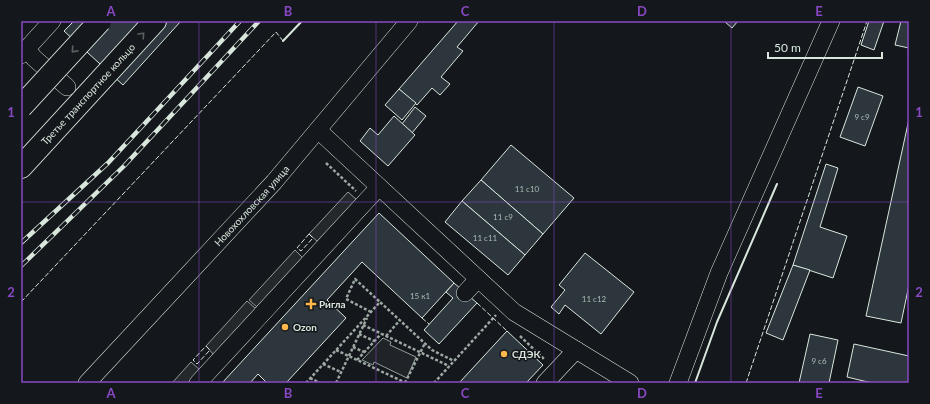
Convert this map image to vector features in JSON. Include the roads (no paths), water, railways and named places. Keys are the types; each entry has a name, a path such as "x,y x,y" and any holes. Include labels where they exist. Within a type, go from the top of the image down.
{"main road":[{"path":"21,108 100,21"},
{"name":"Третье транспортное кольцо","path":"21,167 155,21"}],"street":[{"path":"52,21 24,52 34,58 67,87"},
{"name":"Новохохловская улица","path":"87,383 274,182 409,21"},
{"path":"678,383 722,267 831,21"},
{"path":"318,130 514,312 630,383"},
{"path":"198,383 379,187"},
{"path":"469,296 482,282"},
{"path":"545,383 576,350"}],"railway":[{"path":"21,243 108,163 240,21"},
{"path":"21,266 124,166 259,21"}],"place":[{"name":"Ригла","path":"311,304"},
{"name":"Ozon","path":"285,327"},
{"name":"СДЭК","path":"504,354"}]}
